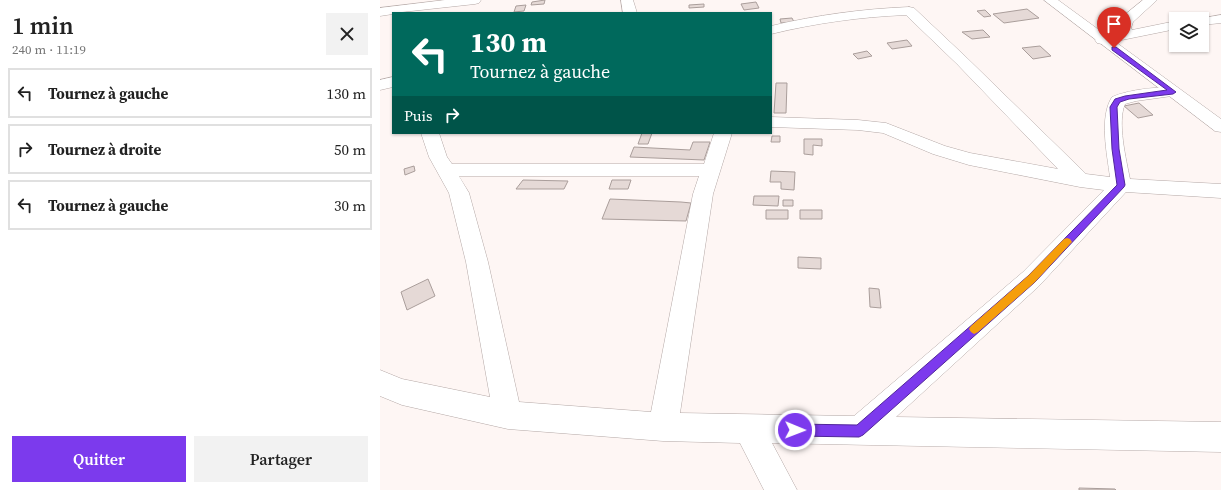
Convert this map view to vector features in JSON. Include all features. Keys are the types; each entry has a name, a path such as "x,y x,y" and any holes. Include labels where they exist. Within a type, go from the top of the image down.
{"street":[{"path":"380,12 395,7 475,0"},
{"path":"626,0 630,12"},
{"path":"1050,0 1221,127"},
{"path":"1128,35 1124,28 1126,20 1151,0"},
{"path":"772,31 808,21 905,6 1080,180"},
{"path":"1209,20 1221,19"},
{"path":"1102,40 1169,26"},
{"path":"380,85 392,82"},
{"path":"1121,185 1116,149 1113,107 1118,101 1128,98 1173,92"},
{"path":"772,122 858,125 886,128 939,150 968,159 1080,180 1121,185 1221,191"},
{"path":"430,134 438,157 459,193 477,262 508,415"},
{"path":"663,427 703,194 723,134"},
{"path":"446,170 711,170"},
{"path":"859,431 1031,279 1121,185"},
{"path":"380,383 402,392 508,415 663,427 1221,437"},
{"path":"748,428 781,490"}],"building":[{"path":"545,0 544,4 531,5 532,2"},
{"path":"756,2 759,8 744,10 741,4"},
{"path":"704,4 704,7 689,8 689,5"},
{"path":"526,5 524,11 514,12 516,6"},
{"path":"1027,9 1039,18 1004,23 993,14"},
{"path":"985,10 991,16 984,17 977,11"},
{"path":"792,18 794,22 781,23 780,19"},
{"path":"983,30 990,37 972,39 962,32"},
{"path":"907,40 912,46 892,49 887,43"},
{"path":"1040,46 1051,56 1033,59 1022,48"},
{"path":"867,51 872,56 858,59 853,54"},
{"path":"776,83 787,83 786,113 774,113"},
{"path":"1139,103 1153,115 1138,118 1124,106"},
{"path":"642,134 652,134 648,144 638,144"},
{"path":"772,136 780,136 780,142 771,142"},
{"path":"804,139 822,139 822,146 813,145 813,155 804,154"},
{"path":"693,142 710,142 704,160 630,157 634,147 690,150"},
{"path":"414,166 415,171 405,175 404,169"},
{"path":"771,171 795,172 794,190 781,189 781,182 770,182"},
{"path":"523,180 568,181 564,189 516,189"},
{"path":"612,180 631,180 628,189 609,189"},
{"path":"754,196 779,196 778,206 753,205"},
{"path":"610,199 691,203 686,221 602,219"},
{"path":"783,200 793,200 793,206 783,206"},
{"path":"766,210 788,210 788,219 766,219"},
{"path":"800,210 822,210 822,219 800,219"},
{"path":"798,257 821,258 821,269 798,268"},
{"path":"428,279 435,296 407,310 401,292"},
{"path":"869,288 879,289 881,308 870,307"},
{"path":"1079,488 1115,489 1116,490 1079,490"}],"slow traffic":[{"path":"974,329 1031,279 1067,242"}],"route":[{"path":"795,430 859,431 1031,279 1121,185 1116,149 1113,107 1118,101 1128,98 1173,92 1114,48"}]}
